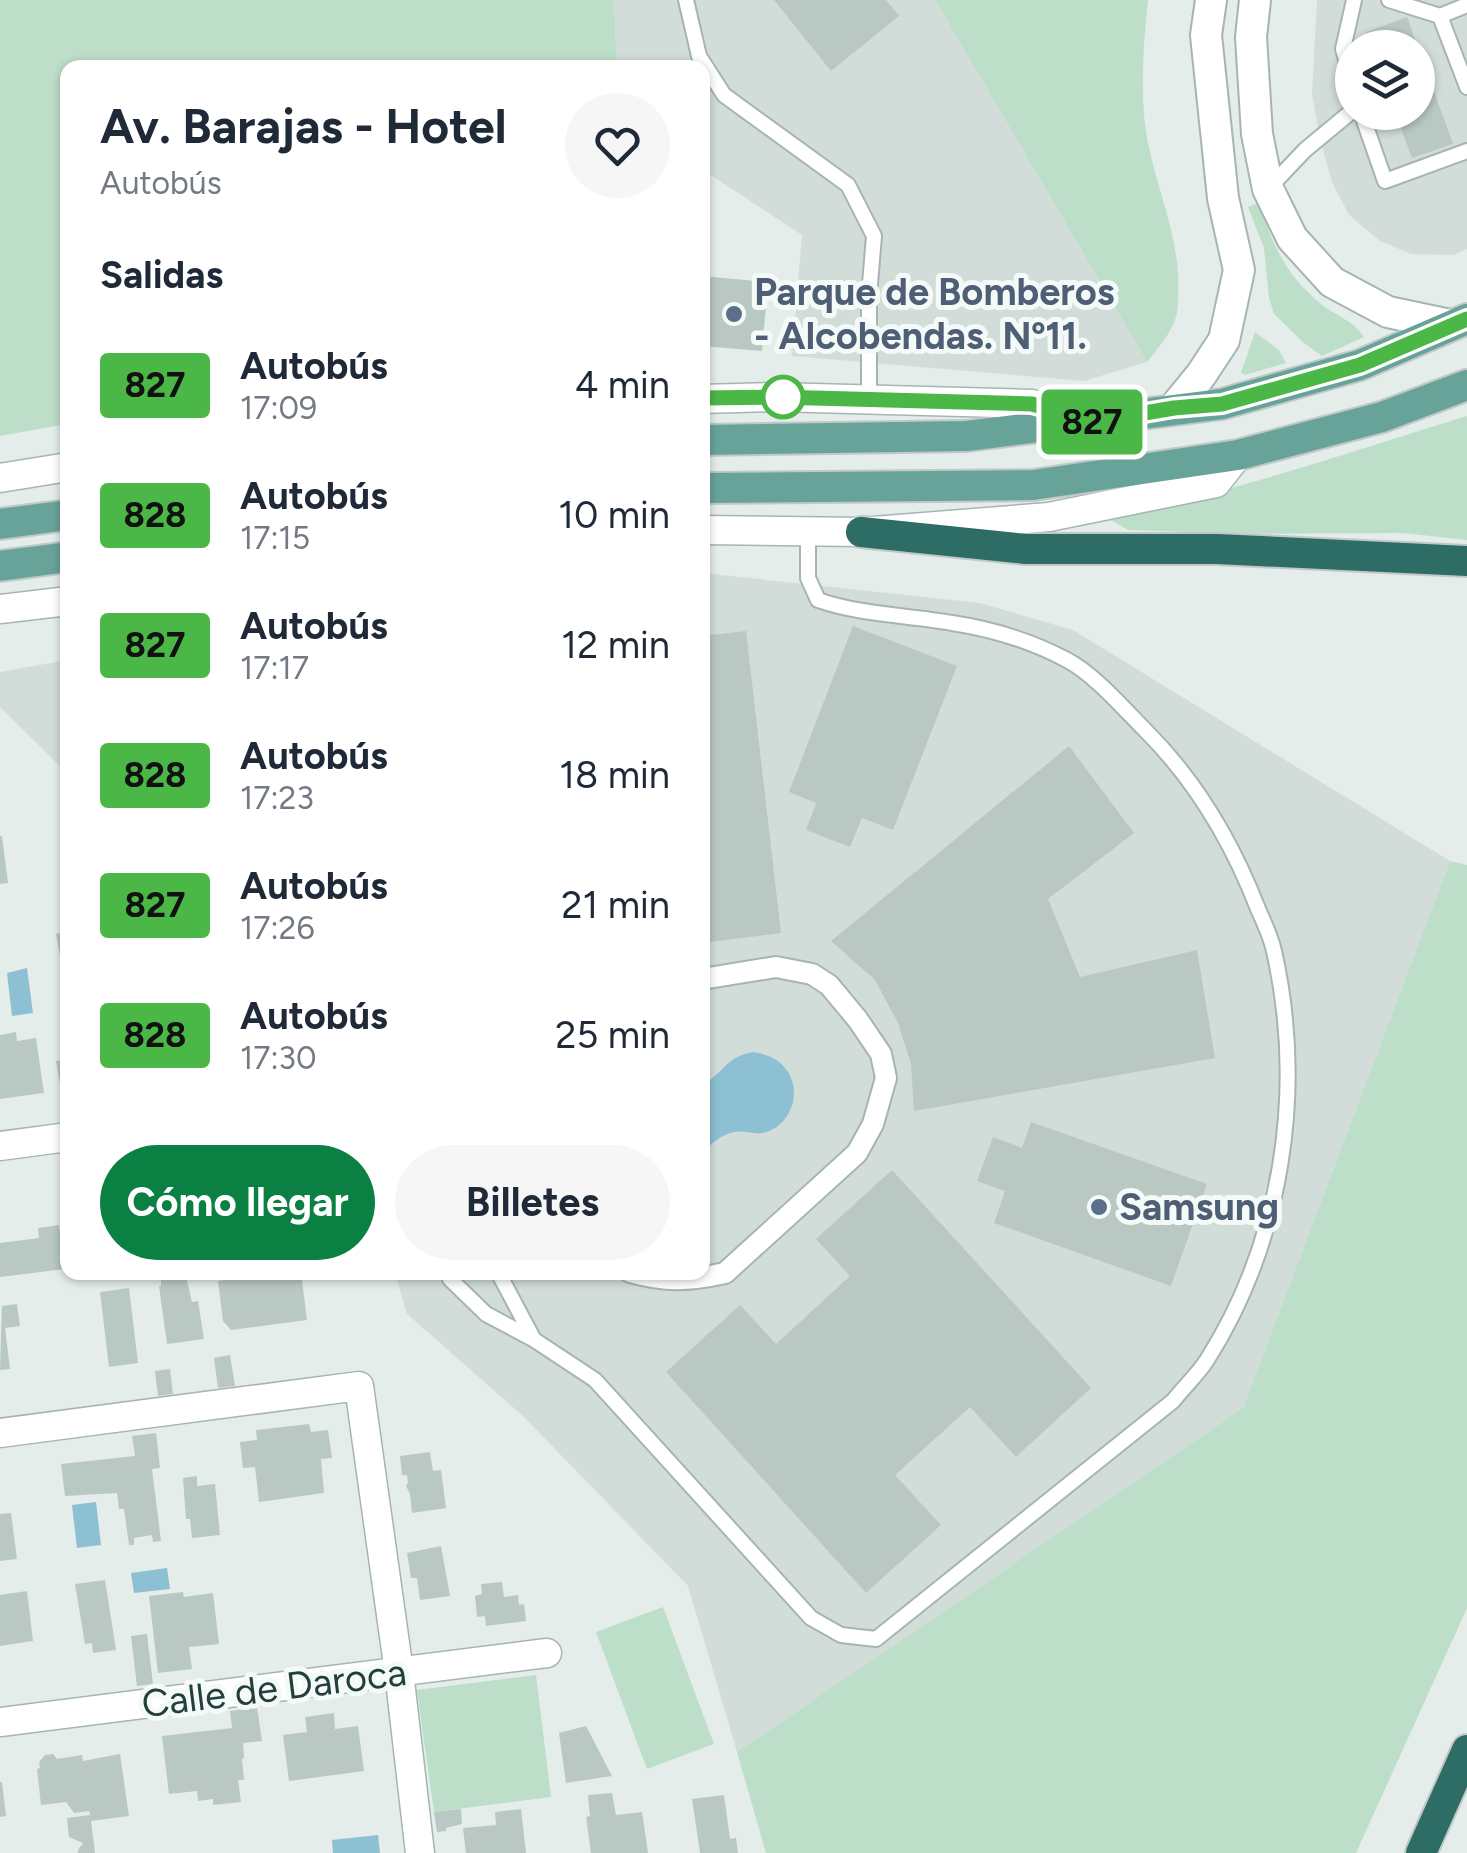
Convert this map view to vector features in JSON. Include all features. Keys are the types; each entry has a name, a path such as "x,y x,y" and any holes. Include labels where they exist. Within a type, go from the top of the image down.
{"highway":[{"path":"862,532 1026,548 1217,549 1467,561"},
{"path":"1421,1853 1467,1750"}],"main road":[{"path":"710,440 968,436 1222,404 1360,365 1459,322"},
{"path":"710,488 1033,485 1238,455 1382,417 1467,385"},
{"path":"0,524 60,516"},
{"path":"0,566 60,559"}],"street":[{"path":"1174,408 1224,340 1239,270 1222,198 1206,35 1211,0"},
{"path":"1255,0 1251,37 1257,134 1268,189 1292,238 1332,282 1388,312 1459,322"},
{"path":"710,398 1032,404 1092,422"},
{"path":"710,530 862,532 1049,517 1216,483 1238,455"},
{"path":"0,478 60,469"},
{"path":"0,609 60,601"},
{"path":"710,978 776,967 812,974 828,985 858,1020 881,1054 886,1078 873,1124 857,1153 725,1274 710,1277"},
{"path":"0,1146 60,1138"},
{"path":"0,1432 359,1386 420,1853"},
{"name":"Calle de Daroca","path":"0,1722 547,1653"}],"lane":[{"path":"686,0 701,60"},
{"path":"1348,30 1354,0"},
{"path":"1389,0 1440,16 1467,6"},
{"path":"1440,16 1467,87"},
{"path":"710,74 724,95 848,185 874,236 869,296 869,400"},
{"path":"1268,189 1335,125"},
{"path":"1367,130 1385,181 1467,151"},
{"path":"451,1280 486,1314 533,1338 595,1380 811,1618 840,1635 876,1639 1173,1401 1206,1362 1238,1305 1267,1230 1289,1094 1286,1024 1274,948 1222,829 1190,780 1158,744 1070,662 1009,634 952,622 845,610 818,600 808,578 808,532"},
{"path":"502,1280 533,1338"}],"shaded area":[{"path":"614,0 935,0 1147,362 1084,381 792,356 802,235 710,175 710,60 617,60"},
{"path":"1317,0 1467,0 1467,249 1453,255 1411,254 1380,241 1349,215 1332,182 1312,94"},
{"path":"710,574 980,603 1073,630 1450,861 1243,1408 737,1752 688,1586 522,1415 407,1314 397,1280 710,1280"},
{"path":"60,661 60,766 0,707 0,672"}],"green space":[{"path":"0,0 614,0 617,60 60,60 60,425 0,436"},
{"path":"935,0 1148,0 1143,57 1144,115 1175,249 1178,298 1173,324 1147,362"},
{"path":"1259,203 1275,246 1298,282 1364,337 1322,356 1274,314 1264,248 1248,207"},
{"path":"1255,332 1279,350 1286,363 1245,375 1241,373"},
{"path":"1467,416 1467,540 1403,533 1128,530 1106,517 1243,485"},
{"path":"1450,861 1467,865 1467,1608 1356,1853 766,1853 737,1752 1243,1408"},
{"path":"663,1607 714,1744 647,1769 596,1632"},
{"path":"536,1675 551,1797 434,1812 417,1690"}],"water":[{"path":"27,968 33,1013 12,1016 7,973"},
{"path":"754,1052 781,1064 792,1080 792,1106 776,1128 725,1135 710,1146 710,1080 737,1057"},
{"path":"96,1502 101,1545 77,1548 72,1505"},
{"path":"167,1568 170,1589 134,1593 131,1573"},
{"path":"378,1835 380,1853 333,1853 332,1840"}],"building":[{"path":"774,0 886,0 899,16 831,71"},
{"path":"1407,17 1412,30 1371,30"},
{"path":"1435,94 1453,144 1412,158 1402,130 1435,130"},
{"name":"Parque de Bomberos - Alcobendas. Nº11.","path":"710,277 768,282 762,351 710,347"},
{"path":"853,626 957,666 893,830 862,818 850,847 806,830 816,803 789,792"},
{"path":"746,631 781,933 710,942 710,635"},
{"path":"1069,746 1134,833 1048,899 1080,977 1197,950 1215,1058 914,1111 911,1064 898,1023 875,980 831,941"},
{"path":"0,836 8,883 0,884"},
{"path":"16,1032 17,1041 36,1038 44,1093 0,1099 0,1035"},
{"name":"Samsung","path":"1031,1122 1207,1184 1171,1286 994,1223 1005,1191 977,1181 993,1137 1022,1148"},
{"path":"892,1170 1091,1388 1016,1457 970,1407 895,1475 941,1525 866,1593 666,1372 740,1305 776,1344 850,1276 816,1239"},
{"path":"59,1225 60,1270 0,1277 0,1243 39,1238 38,1228"},
{"path":"161,1280 187,1280 192,1302 198,1301 204,1339 167,1344"},
{"path":"302,1280 307,1320 231,1330 223,1321 218,1281"},
{"path":"129,1288 138,1363 109,1367 100,1292"},
{"path":"17,1304 20,1326 5,1328 10,1369 0,1370 2,1306"},
{"path":"230,1355 235,1386 218,1388 214,1358"},
{"path":"170,1369 173,1394 158,1396 155,1371"},
{"path":"309,1424 311,1432 328,1430 332,1458 321,1459 324,1493 259,1502 255,1467 243,1468 240,1442 257,1440 256,1430"},
{"path":"156,1433 160,1468 152,1469 161,1541 153,1542 152,1535 134,1538 134,1545 129,1545 124,1509 119,1509 117,1493 65,1496 61,1464 135,1456 132,1436"},
{"path":"430,1452 433,1471 441,1470 446,1508 412,1513 400,1456"},
{"path":"197,1476 197,1486 215,1484 220,1535 192,1538 190,1519 186,1519 183,1478"},
{"path":"11,1513 17,1559 0,1561 0,1514"},
{"path":"441,1546 450,1596 420,1600 407,1553"},
{"path":"105,1580 116,1650 93,1653 92,1643 85,1644 75,1584"},
{"path":"502,1582 504,1597 518,1595 519,1605 524,1604 526,1621 486,1626 485,1616 477,1617 475,1596 482,1594 481,1584"},
{"path":"27,1591 33,1641 0,1646 0,1595"},
{"path":"183,1592 184,1597 213,1593 219,1644 189,1647 192,1669 158,1673 149,1596"},
{"path":"147,1634 153,1684 137,1686 131,1636"},
{"path":"257,1707 262,1741 243,1743 244,1780 238,1780 241,1802 213,1805 213,1799 198,1801 197,1791 169,1794 162,1736 232,1728 230,1711"},
{"path":"334,1713 335,1729 358,1726 364,1771 289,1781 283,1735 307,1732 305,1717"},
{"path":"586,1726 612,1776 566,1783 559,1733"},
{"path":"53,1754 57,1759 82,1755 83,1761 120,1754 129,1816 91,1821 95,1853 78,1853 83,1843 69,1837 67,1818 90,1815 89,1811 74,1813 66,1802 41,1805 37,1769 45,1755"},
{"path":"0,1782 6,1816 0,1817"},
{"path":"612,1793 616,1815 642,1812 648,1853 591,1853 586,1817 590,1816 588,1795"},
{"path":"724,1795 730,1839 736,1838 738,1853 700,1853 692,1799"},
{"path":"461,1809 462,1824 437,1832 434,1812"},
{"path":"521,1809 526,1853 466,1853 463,1828 496,1825 495,1812"}],"bus line":[{"name":"827","path":"710,398 1032,404 1092,422 1222,404 1360,365 1467,319"}],"place":[{"name":"Parque de Bomberos - Alcobendas. Nº11.","path":"734,314"},
{"name":"Samsung","path":"1099,1207"}]}
